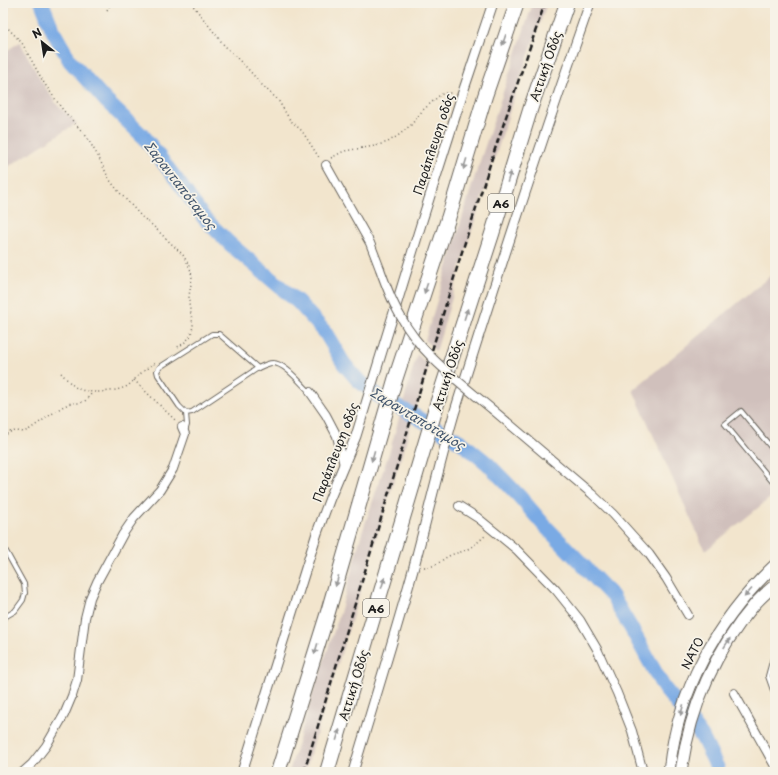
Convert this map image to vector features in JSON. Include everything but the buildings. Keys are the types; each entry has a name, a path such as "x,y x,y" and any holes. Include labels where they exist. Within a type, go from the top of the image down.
{"highway":[{"path":"278,772 328,612 395,380 448,219 485,96 517,3"},
{"name":"Αττική Οδός","path":"327,772 437,404 531,107 567,3"}],"main road":[{"name":"ΝΑΤΟ","path":"669,768 675,735 684,702 710,645 746,594 775,565"},
{"name":"ΝΑΤΟ","path":"682,769 695,711 708,677 721,653 745,617 756,603 775,585"}],"street":[{"name":"Παράπλευρη οδός","path":"242,772 317,533 356,436 422,221 493,3"},
{"path":"353,772 414,567 454,414 527,185 590,3"},
{"path":"326,166 370,243 391,298 401,318 414,337 442,366 592,494 613,514 649,554 666,578 688,615"},
{"path":"310,392 326,415 337,436 344,465"},
{"path":"23,772 32,764 46,746 64,714 72,696 77,680 85,618 90,598 97,582 123,534 134,518 160,490 173,468 184,431"},
{"path":"459,506 478,518 517,550 556,590 580,620 597,649 617,693 632,731 643,772"},
{"path":"734,693 775,766"}],"lane":[{"path":"184,431 187,425 186,413 179,406 158,375 156,371 160,367 212,334 219,334 258,368"},
{"path":"186,413 192,412 258,368 273,363 283,366 310,392"},
{"path":"775,452 741,411 725,424 772,481 775,479"},
{"path":"3,546 24,584 25,593 23,600 15,611 3,618"},
{"path":"775,656 773,658 768,676 775,696"}],"path":[{"path":"107,10 113,3"},
{"path":"191,3 224,45 278,100 290,120 302,131 326,166 329,159 344,151 375,146 388,142 399,136 411,125 423,110 440,95 450,92 462,95"},
{"path":"3,23 22,42 44,83 63,110 86,136 109,179 142,217 183,255 192,271 189,304 193,325 192,331 190,337 184,343 172,351"},
{"path":"61,373 77,388 83,391 93,392 116,390 127,386 155,363"},
{"path":"134,380 184,431"},
{"path":"3,436 10,432 24,432 62,407 71,403 80,403 85,401 93,392"},
{"path":"414,567 432,567 452,554 464,551 474,546 493,530"}],"shaded area":[{"path":"533,3 547,3 516,91 467,246 436,352 425,340 474,179"},
{"path":"20,42 41,81 58,106 77,123 3,170 3,53"},
{"path":"775,272 775,494 705,551 633,390"},
{"path":"417,354 429,366 305,772 289,772 313,693 340,613 361,536 390,450"}],"waterway":[{"name":"Σαρανταπόταμος","path":"42,3 53,31 70,61 106,101 145,138 204,218 230,244 298,302 325,332 344,364 358,380 377,395 461,442 488,464 612,596 664,688 702,737 718,772"}],"railway":[{"path":"304,772 460,258 493,155 545,3"}]}
